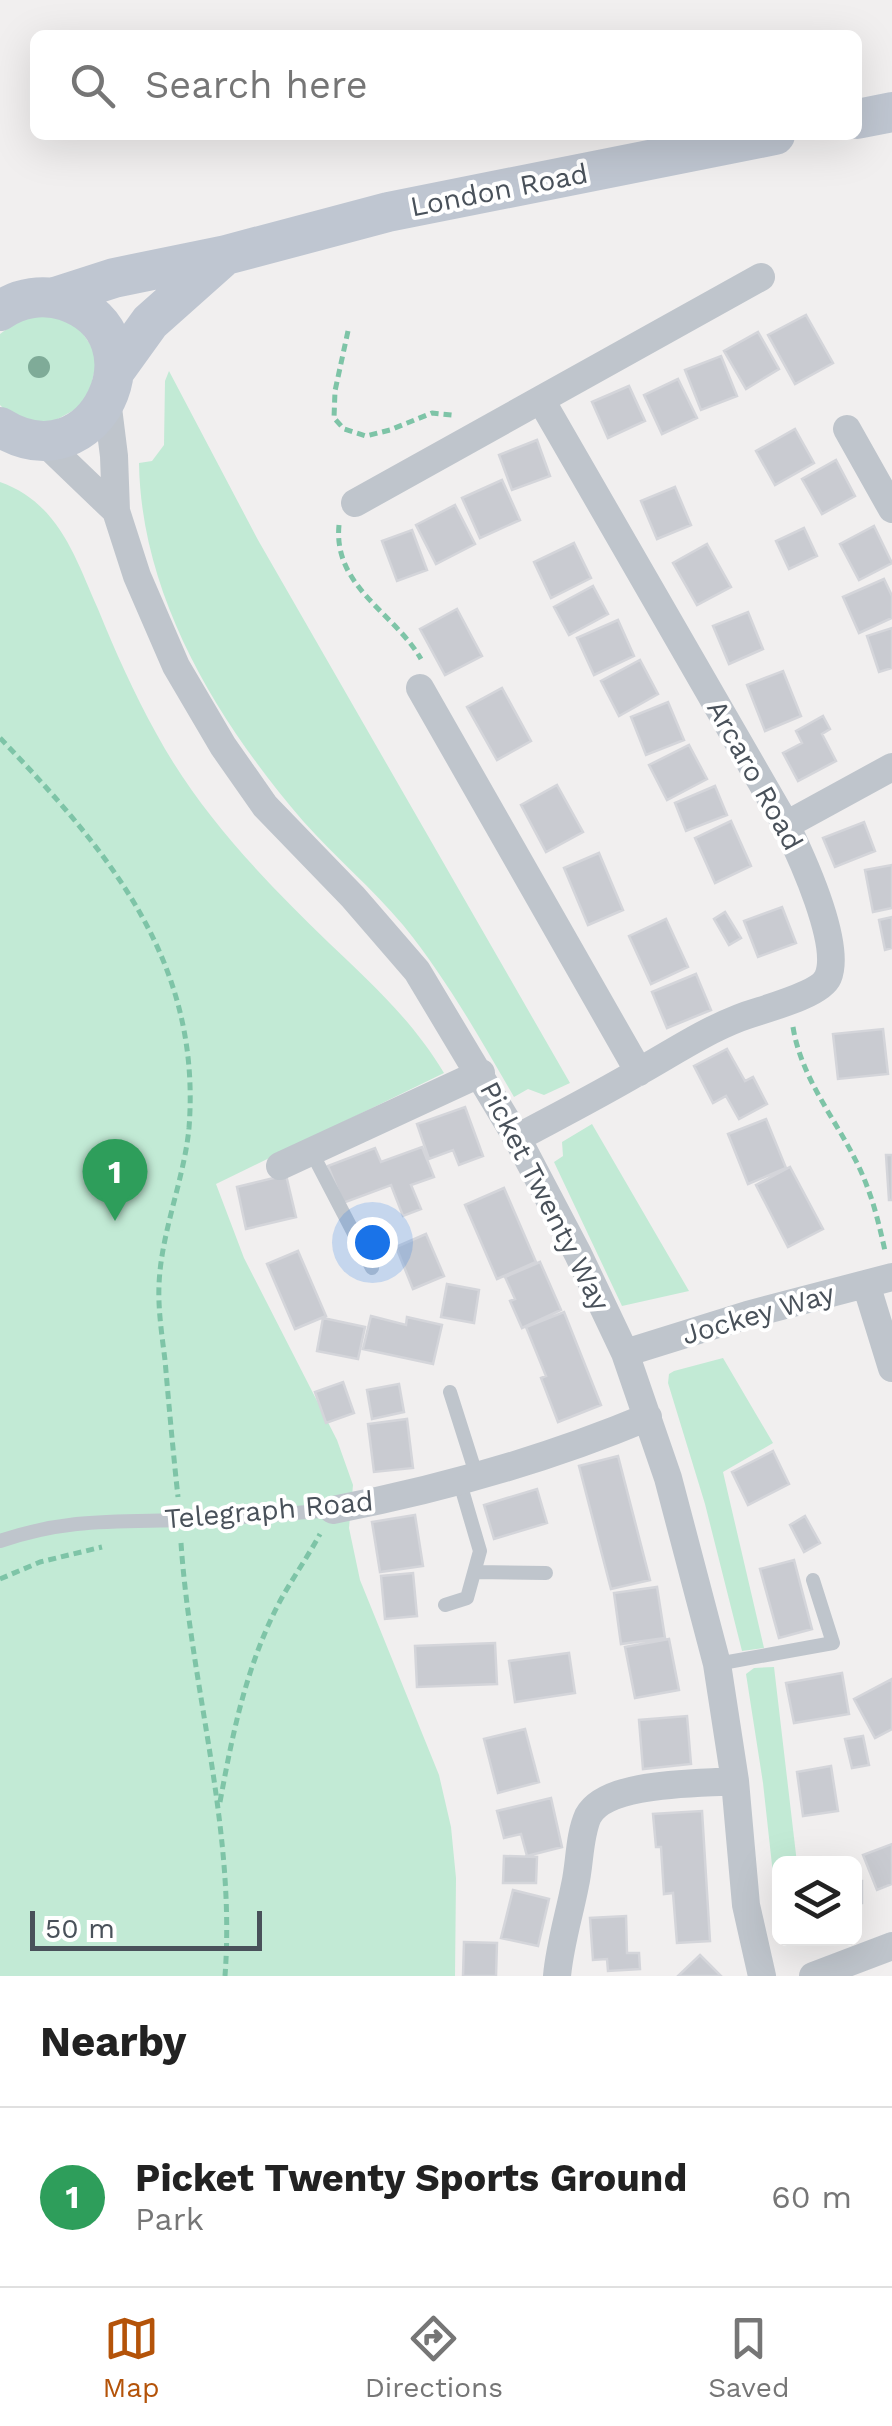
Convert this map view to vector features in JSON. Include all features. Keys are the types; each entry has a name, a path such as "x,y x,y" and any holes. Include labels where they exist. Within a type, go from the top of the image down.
{"main road":[{"path":"862,118 892,112"},
{"name":"London Road","path":"55,298 114,278 388,212 750,140"},
{"path":"0,427 14,435 43,441 81,430 96,417 150,322 226,254"},
{"path":"0,311 31,298 55,298 74,304 98,324 112,352 111,386"}],"street":[{"path":"355,504 760,277"},
{"path":"111,386 116,511"},
{"name":"Arcaro Road","path":"518,1138 698,1036 822,986 828,978 830,950 813,891 786,825 540,400"},
{"path":"847,430 892,508"},
{"path":"43,441 116,511"},
{"name":"Picket Twenty Way","path":"116,511 164,640 223,746 288,833 353,897 417,971 518,1138 625,1353 668,1478 717,1664 746,1905 762,1976"},
{"path":"420,688 639,1072"},
{"path":"786,825 892,766"},
{"path":"280,1166 481,1073"},
{"path":"883,1280 892,1368"},
{"name":"Jockey Way","path":"625,1353 747,1315 883,1280"},
{"name":"Telegraph Road","path":"333,1510 468,1480 601,1437 648,1417"},
{"path":"557,1976 562,1933 589,1814 599,1803 620,1793 734,1781"},
{"path":"813,1976 892,1946"}],"lane":[{"path":"311,1151 372,1268"},
{"path":"445,1605 467,1598 480,1551 450,1392"},
{"name":"Telegraph Road","path":"0,1541 72,1522 333,1510"},
{"path":"476,1572 546,1573"},
{"path":"717,1664 833,1643 812,1580"}],"path":[{"path":"348,331 335,390 334,418 344,430 366,436 432,413 452,415 469,423 476,436"},
{"path":"355,504 344,512 338,527 339,552 362,594 407,636 421,658 420,688"},
{"path":"0,738 118,874 164,962 183,1024 188,1055 188,1131 159,1290 192,1650 226,1870 225,1976"},
{"path":"788,1000 805,1070 873,1198 883,1280"},
{"path":"219,1810 235,1717 253,1659 283,1596 333,1510"}],"green space":[{"path":"45,314 77,325 98,356 87,403 45,426 7,412 0,405 0,334 23,317"},
{"path":"169,371 258,540 570,1083 544,1095 528,1089 514,1097 419,945 303,821 214,700 169,609 143,513 139,463 152,461 164,445 165,381"},
{"path":"0,482 37,503 62,534 148,718 192,791 280,895 391,1004 444,1073 216,1184 244,1258 337,1440 353,1485 349,1528 360,1580 439,1775 451,1827 456,1878 455,1976 0,1976"},
{"path":"592,1124 689,1291 622,1306 554,1162 563,1156 562,1142"},
{"path":"723,1358 773,1443 723,1472 764,1648 742,1651 705,1504 668,1383 669,1374 674,1371"},
{"path":"774,1667 796,1856 772,1856 772,1865 746,1674 754,1668"}],"building":[{"path":"806,315 833,363 795,384 768,335"},
{"path":"758,332 779,369 746,389 724,351"},
{"path":"721,356 737,396 701,410 685,370"},
{"path":"678,379 697,418 662,434 644,395"},
{"path":"629,386 645,421 608,438 592,402"},
{"path":"795,429 814,463 775,485 756,451"},
{"path":"537,440 550,476 512,490 499,455"},
{"path":"836,460 855,496 822,514 802,479"},
{"path":"502,480 520,520 480,538 462,498"},
{"path":"675,487 691,525 657,539 641,501"},
{"path":"455,505 475,544 436,564 416,525"},
{"path":"874,526 892,563 859,580 840,544"},
{"path":"804,528 817,556 789,569 776,541"},
{"path":"412,530 427,570 397,581 382,541"},
{"path":"574,543 591,578 551,598 534,562"},
{"path":"707,544 731,587 697,605 673,563"},
{"path":"884,579 892,596 892,618 859,633 843,597"},
{"path":"593,586 608,614 569,635 554,607"},
{"path":"457,609 482,656 445,675 420,629"},
{"path":"748,612 763,649 729,664 713,626"},
{"path":"618,620 634,656 594,675 577,638"},
{"path":"892,628 892,668 879,672 867,636"},
{"path":"640,660 658,694 619,716 601,681"},
{"path":"783,671 801,716 765,731 747,685"},
{"path":"502,688 531,741 497,760 467,707"},
{"path":"668,702 684,740 646,755 631,717"},
{"path":"823,716 830,729 822,734 836,761 798,781 783,753 802,743 796,731"},
{"path":"689,745 707,779 667,800 649,765"},
{"path":"557,785 583,832 546,852 521,805"},
{"path":"715,786 727,815 686,831 675,803"},
{"path":"731,821 751,866 715,883 695,838"},
{"path":"864,822 875,851 835,867 823,838"},
{"path":"599,853 623,910 588,925 564,868"},
{"path":"892,865 892,908 873,912 865,870"},
{"path":"782,907 796,943 758,957 744,921"},
{"path":"725,912 741,938 729,945 714,919"},
{"path":"892,917 892,948 885,950 879,920"},
{"path":"666,919 688,967 651,984 629,936"},
{"path":"696,974 711,1010 667,1028 652,992"},
{"path":"883,1029 888,1074 838,1079 833,1034"},
{"path":"727,1049 745,1081 753,1077 767,1104 739,1119 726,1096 713,1103 694,1066"},
{"path":"465,1107 483,1156 459,1165 453,1150 429,1159 417,1124"},
{"path":"766,1119 786,1168 748,1184 728,1134"},
{"path":"422,1147 434,1177 411,1185 421,1209 403,1216 391,1185 343,1203 328,1166 375,1148 381,1162"},
{"path":"886,1155 892,1155 892,1200 889,1200"},
{"path":"790,1167 823,1229 788,1247 756,1185"},
{"path":"286,1175 296,1217 246,1229 237,1187"},
{"path":"504,1188 536,1262 497,1279 465,1205"},
{"path":"426,1234 444,1276 413,1289 396,1247"},
{"path":"298,1251 326,1316 295,1329 267,1264"},
{"path":"540,1262 561,1310 522,1328 505,1277"},
{"path":"447,1284 479,1290 474,1323 441,1317"},
{"path":"564,1312 601,1405 558,1422 541,1378 546,1376 526,1327"},
{"path":"371,1316 406,1325 407,1317 442,1325 433,1364 363,1349"},
{"path":"323,1318 365,1327 358,1359 317,1351"},
{"path":"343,1382 354,1413 326,1423 315,1392"},
{"path":"399,1384 404,1412 372,1419 367,1390"},
{"path":"407,1419 413,1468 374,1472 368,1424"},
{"path":"773,1451 789,1484 748,1505 732,1472"},
{"path":"618,1456 650,1580 611,1589 579,1466"},
{"path":"537,1489 547,1523 494,1539 484,1505"},
{"path":"415,1515 423,1566 380,1572 372,1522"},
{"path":"805,1516 820,1543 804,1552 790,1525"},
{"path":"794,1560 812,1629 779,1638 760,1569"},
{"path":"413,1573 417,1616 385,1619 381,1576"},
{"path":"657,1587 665,1638 621,1644 614,1593"},
{"path":"669,1639 679,1690 635,1698 625,1647"},
{"path":"495,1643 497,1684 417,1687 415,1646"},
{"path":"569,1653 575,1693 515,1702 509,1661"},
{"path":"842,1673 849,1714 794,1723 786,1683"},
{"path":"892,1679 892,1729 875,1738 854,1699"},
{"path":"687,1716 691,1764 643,1769 639,1720"},
{"path":"525,1729 539,1782 498,1793 484,1739"},
{"path":"863,1736 869,1765 852,1768 845,1739"},
{"path":"831,1766 838,1811 803,1816 797,1772"},
{"path":"551,1798 562,1847 527,1856 521,1834 504,1838 497,1811"},
{"path":"702,1811 710,1941 677,1943 673,1893 664,1894 661,1847 656,1847 653,1814"},
{"path":"892,1844 892,1884 877,1890 863,1855"},
{"path":"504,1856 537,1857 536,1883 503,1883"},
{"path":"513,1890 549,1899 538,1946 501,1938"},
{"path":"626,1916 627,1953 639,1953 640,1969 608,1971 607,1959 593,1960 590,1918"},
{"path":"464,1942 497,1943 496,1976 463,1976"},
{"path":"700,1955 721,1976 678,1976"}],"place":[{"name":"Picket Twenty Sports Ground","path":"115,1221"}]}
